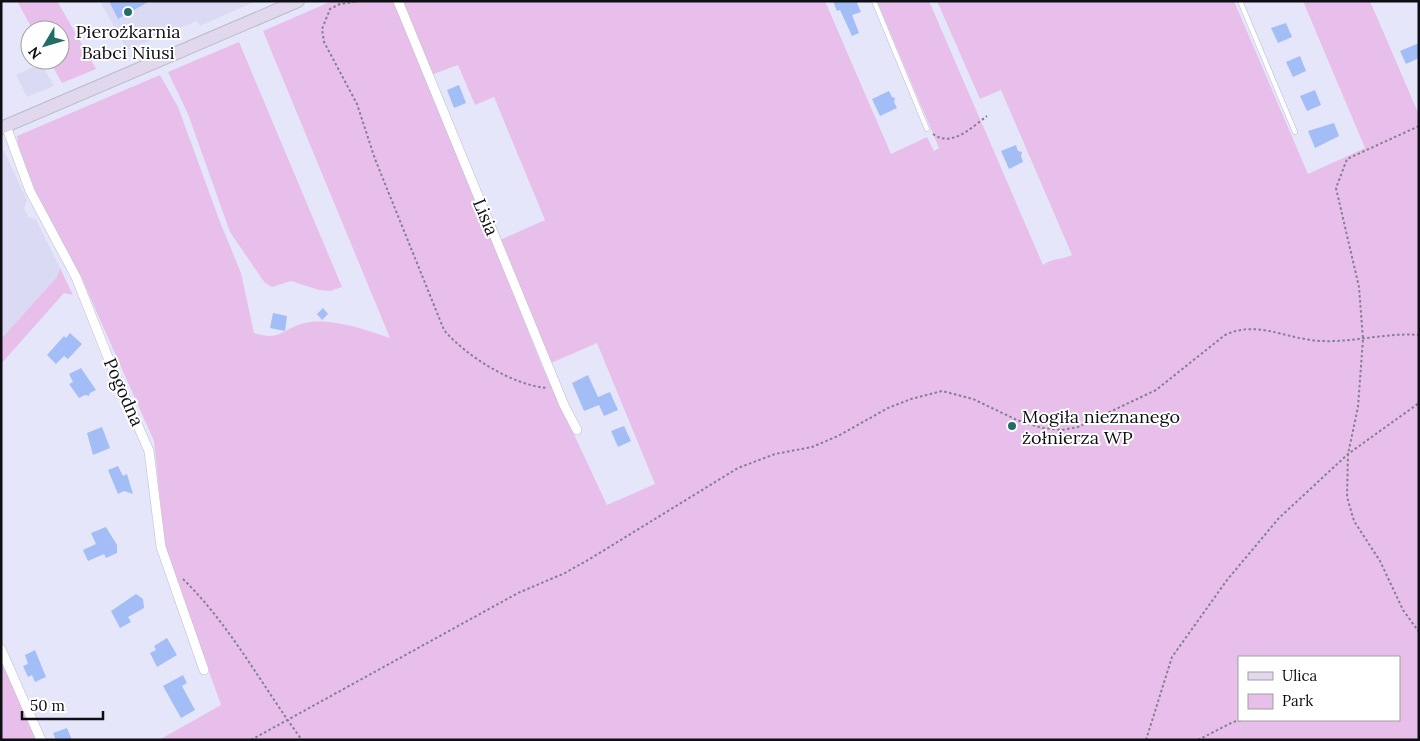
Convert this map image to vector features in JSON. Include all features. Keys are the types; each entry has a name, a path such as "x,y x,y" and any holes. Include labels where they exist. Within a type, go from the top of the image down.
{"main road":[{"path":"4,127 298,1"}],"street":[{"name":"Lisia","path":"398,1 558,389 577,430"},
{"name":"Pogodna","path":"4,127 30,191 76,277 109,360 150,451 161,547 204,670"},
{"path":"1,649 41,740"}],"lane":[{"path":"874,1 928,128"},
{"path":"1240,1 1295,132"}],"path":[{"path":"360,1 340,4 330,9 322,29 324,42 356,104 375,159 444,330 453,341 478,360 517,381 535,387 558,389"},
{"path":"928,128 937,137 946,140 954,138 987,116"},
{"path":"1419,126 1347,159 1336,188 1359,287 1363,339 1358,407 1348,454 1347,497 1354,521 1380,561 1403,610 1419,632"},
{"path":"251,740 286,719 518,593 572,569 738,468 775,454 812,446 838,436 888,408 911,399 942,390 973,399 1017,420 1042,428 1062,430 1078,427 1100,418 1156,390 1225,335 1237,329 1250,328 1281,332 1311,340 1419,336"},
{"path":"1146,740 1172,657 1227,580 1279,518 1348,454 1419,403"},
{"path":"181,577 202,597 227,630 302,740"},
{"path":"1198,740 1238,721"}],"shaded area":[{"path":"100,1 256,1 200,26 197,21 127,50"},
{"path":"26,70 45,70 54,86 27,97 16,75"},
{"path":"1,150 4,151 27,200 24,208 28,217 36,219 60,268 57,277 1,339"}],"green space":[{"path":"17,1 57,1 68,20 27,20"},
{"path":"332,1 396,1 542,366 607,505 655,484 597,343 551,363 500,240 545,220 494,97 475,105 458,65 431,75 401,1 825,1 891,154 927,137 934,151 939,148 877,1 929,1 1043,265 1072,255 1001,90 980,99 937,1 1234,1 1308,174 1365,148 1303,1 1370,1 1419,115 1419,740 159,740 221,705 165,548 154,441 82,279 36,192 19,151 17,136 160,75 178,107 220,222 241,273 254,333 271,336 297,325 326,322 348,325 390,338 263,31"},
{"path":"70,24 96,69 62,83 55,70 70,70"},
{"path":"239,42 342,287 330,291 319,290 291,281 272,287 265,283 230,232 188,114 168,72"},
{"path":"60,268 73,295 64,293 1,364 1,339 57,277"},
{"path":"1,660 36,740 1,740"}],"building":[{"path":"109,1 150,1 118,19"},
{"path":"833,1 860,1 857,3 861,12 852,15 859,33 852,36 840,10 837,11"},
{"path":"1286,23 1292,37 1278,43 1271,28"},
{"path":"1419,43 1419,58 1406,64 1400,51"},
{"path":"1300,56 1306,71 1293,77 1286,62"},
{"path":"459,85 466,103 454,108 447,90"},
{"path":"1315,90 1321,105 1307,111 1300,96"},
{"path":"889,91 892,97 895,98 894,102 897,108 880,116 872,99"},
{"path":"1334,123 1339,136 1315,148 1308,131"},
{"path":"1016,145 1018,151 1022,152 1023,162 1009,169 1001,151"},
{"path":"323,308 328,314 322,320 317,314"},
{"path":"273,313 287,316 285,331 270,328"},
{"path":"70,333 82,344 68,359 64,356 56,364 47,355 64,336 66,338"},
{"path":"81,368 96,390 90,393 89,396 85,395 79,398 69,384 73,382 69,374"},
{"path":"588,375 598,397 610,392 618,410 604,416 599,405 584,411 572,383"},
{"path":"624,426 631,441 618,447 611,431"},
{"path":"102,427 110,448 93,455 87,433"},
{"path":"118,466 123,476 127,474 133,494 124,491 118,494 108,470"},
{"path":"106,527 117,545 117,553 106,558 104,554 88,561 83,550 96,544 91,533"},
{"path":"136,594 143,599 144,608 128,617 131,622 120,628 111,611"},
{"path":"167,638 177,655 157,667 150,653 156,650 154,646"},
{"path":"35,650 46,677 35,682 32,675 28,677 23,666 28,664 25,655"},
{"path":"183,675 187,683 182,686 195,710 181,718 163,686"},
{"path":"67,728 72,740 56,740 53,733"}],"place":[{"name":"Pierożkarnia Babci Niusi","path":"128,12"},
{"name":"Mogiła nieznanego żołnierza WP","path":"1012,426"}]}
